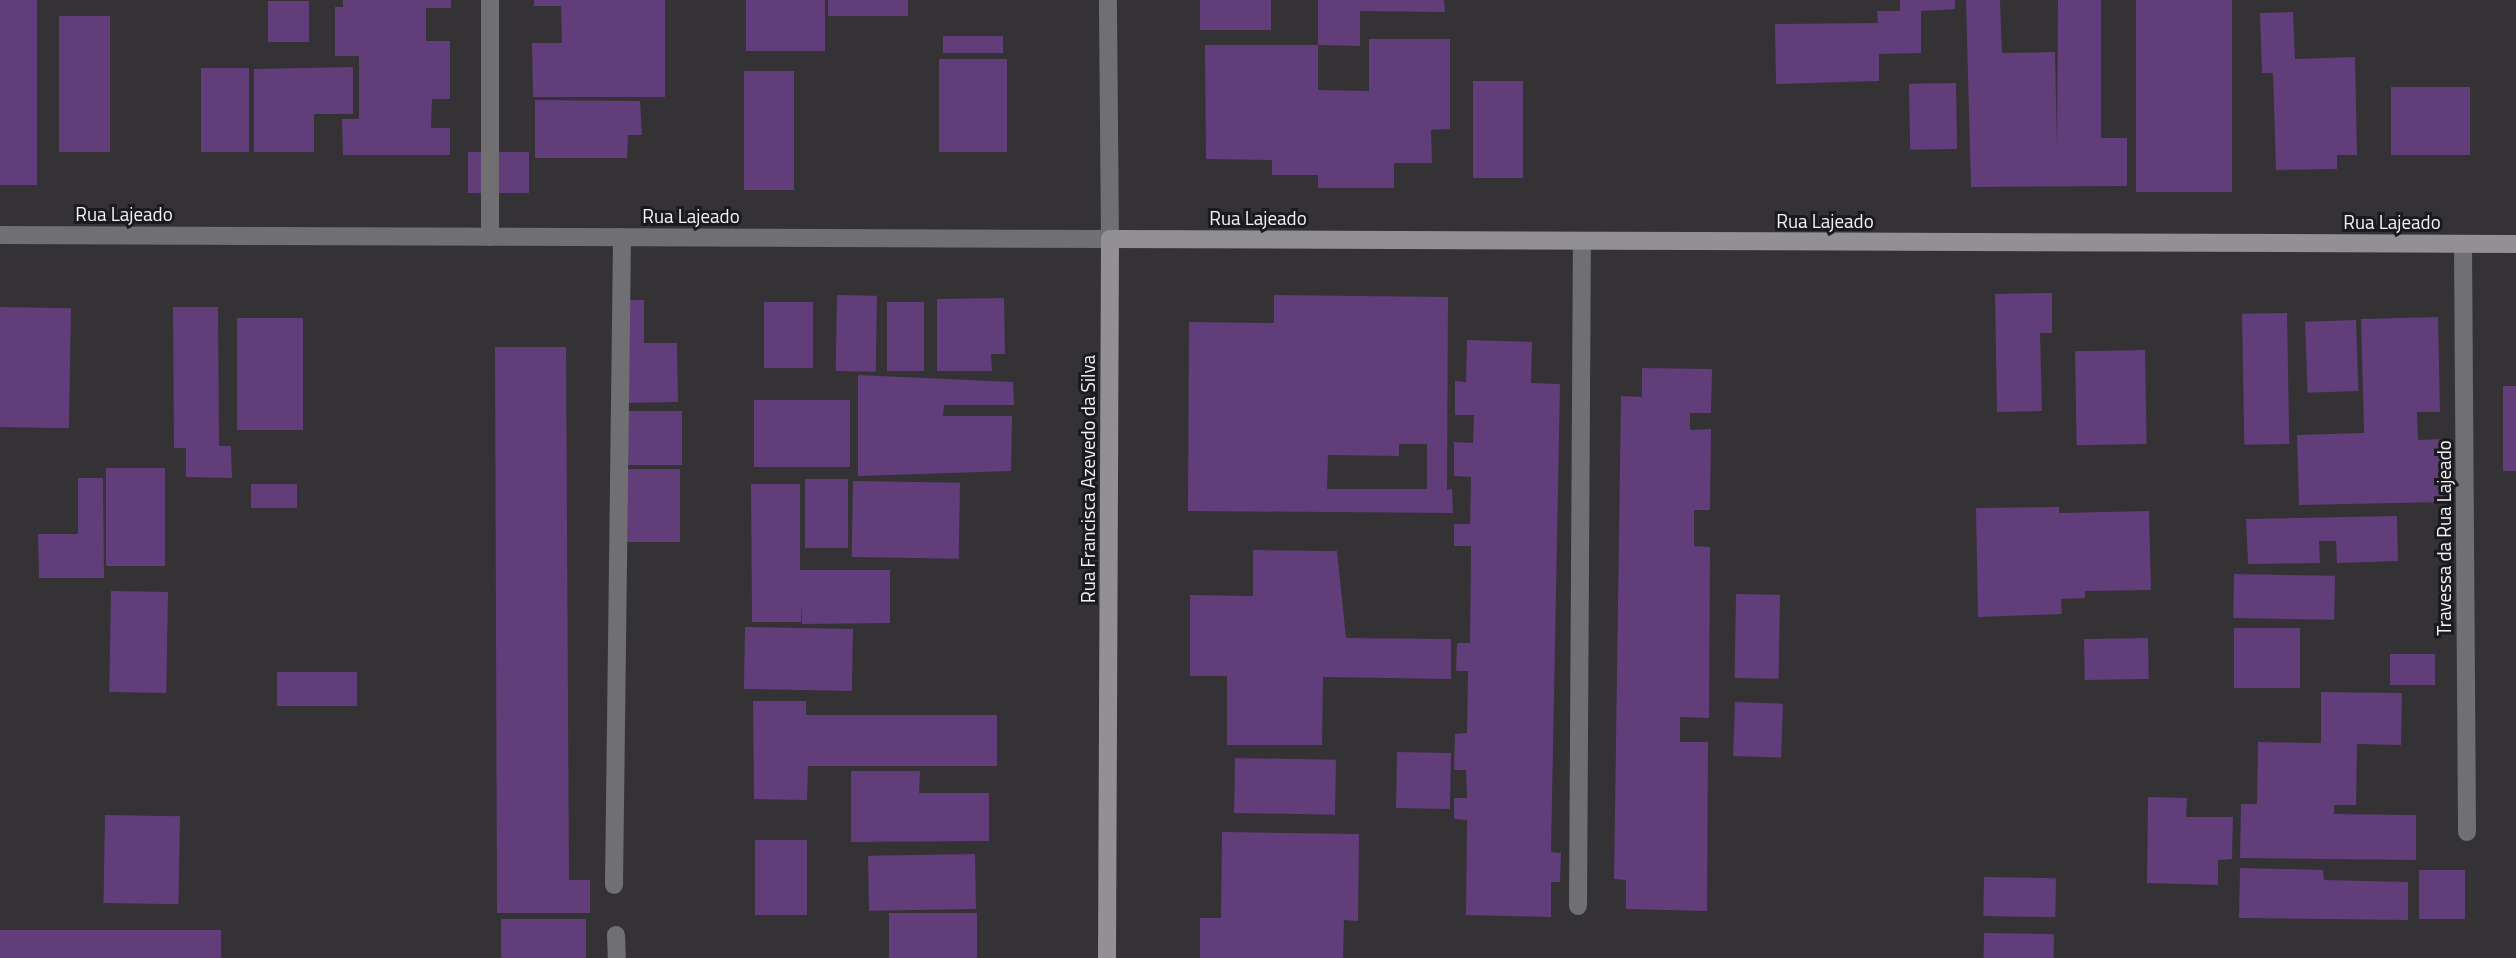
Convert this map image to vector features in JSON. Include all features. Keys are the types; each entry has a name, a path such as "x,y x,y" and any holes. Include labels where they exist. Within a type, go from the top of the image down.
{"street":[{"path":"490,0 490,237"},
{"name":"Rua Francisca Azevedo da Silva","path":"1107,958 1110,239 1108,0"},
{"name":"Rua Lajeado","path":"0,235 2516,244"},
{"path":"614,885 622,237"},
{"path":"1578,906 1582,241"},
{"name":"Travessa da Rua Lajeado","path":"2463,243 2467,832"},
{"path":"616,935 617,958"}],"building":[{"path":"0,0 37,0 37,185 0,185"},
{"path":"343,0 451,0 451,8 426,8 426,41 450,41 450,99 432,99 431,128 450,128 450,155 343,155 342,119 359,119 359,56 335,56 335,7 343,7"},
{"path":"534,0 665,0 665,97 533,97 532,43 562,43 561,6 534,6"},
{"path":"746,0 825,0 825,51 746,51"},
{"path":"828,0 908,0 908,16 828,16"},
{"path":"1200,0 1271,0 1271,30 1200,30"},
{"path":"1318,0 1444,0 1445,12 1360,11 1360,46 1318,45"},
{"path":"1900,0 1955,0 1955,9 1921,11 1921,53 1879,54 1879,81 1776,84 1775,24 1878,23 1877,11 1900,11"},
{"path":"1966,0 2000,0 2002,53 2055,52 2057,144 2058,0 2101,0 2101,138 2127,138 2127,186 1971,187"},
{"path":"2136,0 2232,0 2232,192 2136,192"},
{"path":"268,1 309,1 309,42 268,42"},
{"path":"2293,12 2295,59 2355,57 2357,155 2337,155 2337,169 2276,170 2273,73 2262,73 2260,13"},
{"path":"59,16 110,16 110,152 59,152"},
{"path":"943,36 1003,36 1003,53 943,53"},
{"path":"1369,39 1450,39 1450,129 1431,130 1432,163 1394,163 1394,188 1318,188 1318,175 1272,175 1272,160 1206,159 1205,45 1318,45 1318,90 1369,91"},
{"path":"939,59 1007,59 1007,152 939,152"},
{"path":"353,67 353,114 314,114 314,152 254,152 254,69"},
{"path":"201,68 249,68 249,152 201,152"},
{"path":"744,71 794,71 794,190 744,190"},
{"path":"1473,81 1523,81 1523,178 1473,178"},
{"path":"1956,83 1957,149 1910,150 1909,84"},
{"path":"2391,87 2470,87 2470,155 2391,155"},
{"path":"535,100 640,101 642,135 628,135 627,158 535,158"},
{"path":"468,152 529,152 529,193 468,193"},
{"path":"2052,293 2052,333 2040,333 2042,411 1997,412 1995,294"},
{"path":"837,295 877,296 876,372 836,371"},
{"path":"1274,295 1448,297 1447,490 1452,489 1453,513 1188,511 1189,322 1274,323","holes":["1399,444 1427,444 1427,489 1327,489 1328,455 1399,456"]},
{"path":"1004,298 1005,354 991,354 992,371 937,371 937,299"},
{"path":"622,300 644,300 644,343 677,343 678,402 623,403"},
{"path":"764,302 813,302 813,368 764,368"},
{"path":"887,302 924,302 924,371 887,371"},
{"path":"0,307 71,308 69,428 0,427"},
{"path":"173,307 218,307 219,446 231,446 232,478 186,477 186,448 174,448"},
{"path":"2287,313 2289,444 2244,445 2242,314"},
{"path":"2438,317 2440,412 2417,412 2418,440 2442,439 2443,502 2299,505 2297,435 2364,433 2361,319"},
{"path":"237,318 303,318 303,430 237,430"},
{"path":"2356,320 2358,391 2308,393 2305,322"},
{"path":"1467,340 1532,342 1531,383 1560,384 1551,852 1561,853 1560,882 1551,882 1551,917 1466,915 1467,820 1454,819 1454,798 1467,798 1466,770 1454,770 1455,734 1467,733 1468,671 1456,671 1457,643 1470,643 1471,546 1454,546 1454,524 1470,524 1471,477 1454,476 1454,442 1473,443 1474,415 1455,415 1455,381 1466,382"},
{"path":"495,347 566,347 569,880 590,880 590,913 497,913"},
{"path":"2145,350 2147,444 2077,445 2075,351"},
{"path":"1642,368 1712,369 1711,413 1690,413 1690,430 1711,429 1710,510 1694,510 1694,546 1710,547 1709,718 1680,717 1680,742 1708,742 1707,911 1626,909 1626,880 1614,879 1621,396 1642,397"},
{"path":"858,375 1013,382 1014,405 944,405 943,416 1012,416 1011,471 858,476"},
{"path":"2503,386 2516,386 2516,471 2503,471"},
{"path":"754,400 850,400 850,467 754,467"},
{"path":"627,411 682,411 682,465 627,465"},
{"path":"106,468 165,468 165,566 106,566"},
{"path":"624,469 680,469 680,542 624,542"},
{"path":"78,478 103,478 104,578 39,578 38,534 78,534"},
{"path":"805,479 848,479 848,548 805,548"},
{"path":"853,481 960,483 959,559 852,557"},
{"path":"251,484 297,484 297,508 251,508"},
{"path":"751,484 800,484 800,570 890,570 890,623 802,624 802,605 801,622 752,622"},
{"path":"2059,507 2059,513 2149,511 2151,590 2085,591 2085,598 2061,599 2062,614 1978,617 1976,508"},
{"path":"2397,516 2398,561 2337,563 2336,541 2319,541 2320,563 2248,564 2246,519"},
{"path":"1253,550 1337,551 1346,638 1451,639 1451,679 1323,677 1322,745 1227,745 1227,676 1190,676 1190,595 1253,596"},
{"path":"2234,574 2335,576 2334,620 2233,618"},
{"path":"111,591 168,592 166,693 109,692"},
{"path":"1736,594 1780,595 1779,679 1735,678"},
{"path":"745,627 853,629 852,691 744,689"},
{"path":"2234,628 2300,628 2300,688 2234,688"},
{"path":"2148,638 2149,679 2085,680 2084,639"},
{"path":"2390,654 2435,654 2435,685 2390,685"},
{"path":"277,672 357,672 357,706 277,706"},
{"path":"2321,692 2402,693 2401,745 2357,744 2356,805 2334,805 2334,814 2416,815 2416,860 2240,858 2241,804 2257,804 2258,742 2321,743"},
{"path":"753,701 806,701 806,715 997,715 997,766 808,766 807,800 754,799"},
{"path":"1735,702 1783,704 1781,758 1733,756"},
{"path":"1397,752 1451,753 1450,809 1396,808"},
{"path":"1235,758 1336,760 1335,815 1234,813"},
{"path":"851,771 920,771 919,793 989,793 989,841 851,842"},
{"path":"2148,797 2187,798 2186,817 2233,817 2232,859 2218,860 2218,885 2147,883"},
{"path":"105,815 180,816 178,904 103,903"},
{"path":"1222,832 1359,834 1358,921 1344,920 1343,958 1200,958 1200,918 1221,918"},
{"path":"755,840 807,840 807,915 755,915"},
{"path":"975,854 976,909 869,911 868,856"},
{"path":"2240,868 2323,870 2324,880 2408,882 2408,920 2239,918"},
{"path":"2419,870 2465,870 2465,919 2419,919"},
{"path":"1984,877 2056,878 2055,917 1983,916"},
{"path":"889,913 977,913 977,958 889,958"},
{"path":"501,919 586,919 586,958 501,958"},
{"path":"0,930 221,930 221,958 0,958"},
{"path":"1984,933 2054,934 2054,958 1984,958"}]}
